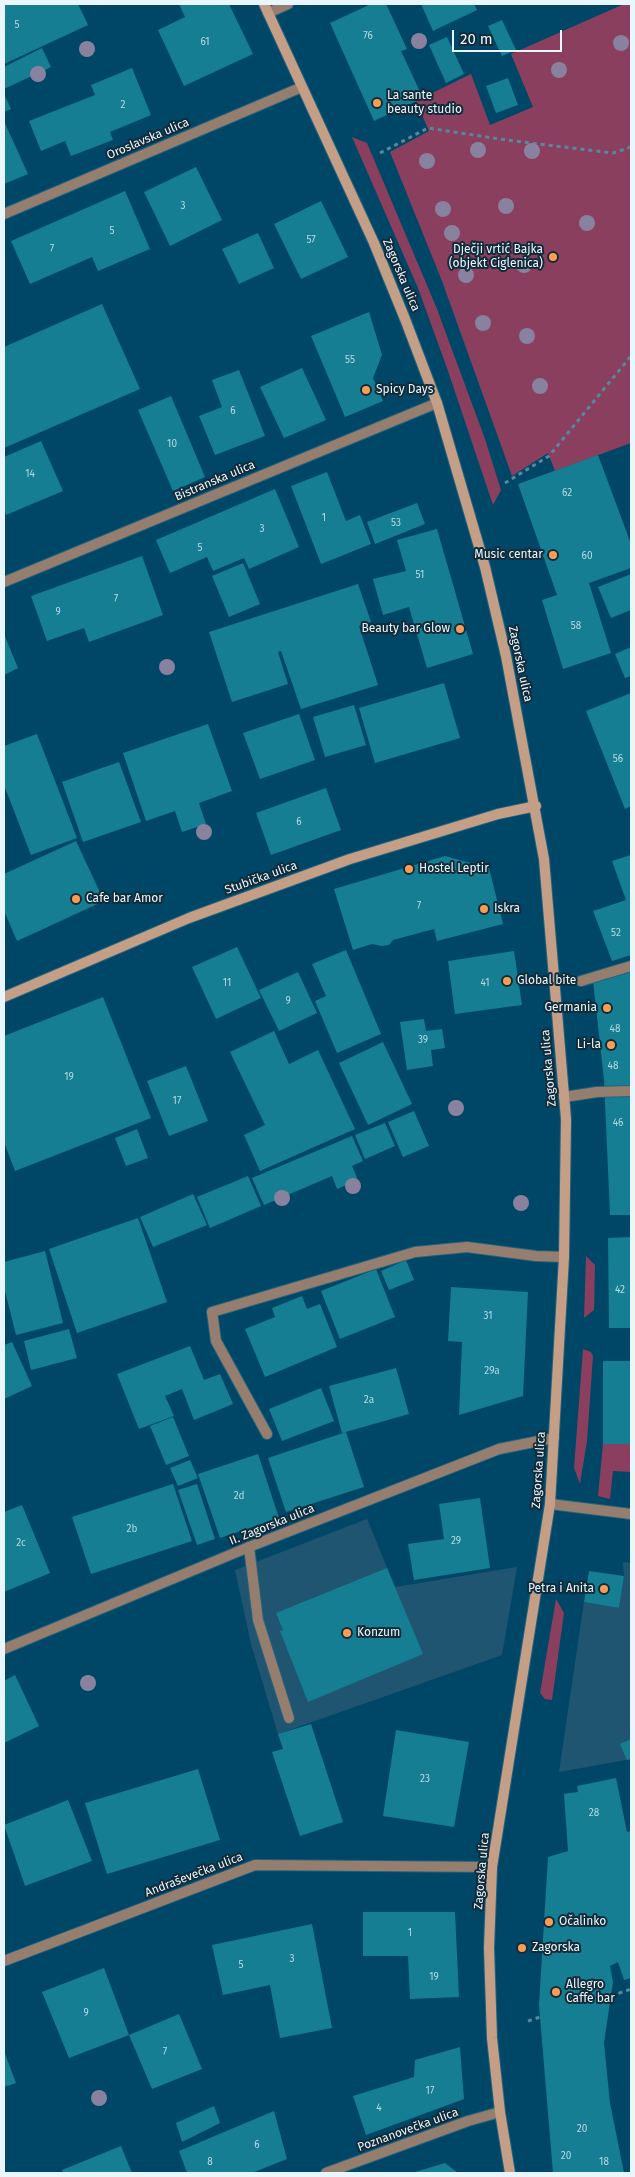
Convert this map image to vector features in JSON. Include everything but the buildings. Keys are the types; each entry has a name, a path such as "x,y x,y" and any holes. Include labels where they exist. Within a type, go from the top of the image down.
{"street":[{"path":"266,8 288,4"},
{"name":"Zagorska ulica","path":"266,8 381,259 437,403 485,567 506,656 536,806 544,859 566,1119 564,1257 550,1504 492,1867 489,1948 492,2038 500,2112 510,2173"},
{"name":"Oroslavska ulica","path":"4,214 302,87"},
{"name":"Bistranska ulica","path":"4,582 437,403"},
{"name":"Stubička ulica","path":"4,997 189,918 350,859 498,814 536,806"},
{"path":"581,981 631,966"},
{"path":"564,1097 597,1092 631,1091"},
{"path":"267,1434 216,1341 212,1312 415,1252 467,1247 536,1256 564,1257"},
{"name":"II. Zagorska ulica","path":"4,1649 249,1547 499,1448 554,1438"},
{"path":"550,1504 631,1514"},
{"path":"249,1547 258,1620 289,1718"},
{"name":"Andraševečka ulica","path":"4,1961 255,1865 492,1867"},
{"name":"Poznanovečka ulica","path":"326,2173 468,2121 500,2112"}],"path":[{"path":"380,153 428,128 613,153 631,147"},
{"path":"505,483 549,456 631,356"},
{"path":"611,1996 631,1989"},
{"path":"528,2021 540,2017"}],"shaded area":[{"name":"Dječji vrtić Bajka (objekt Ciglenica)","path":"624,4 631,4 631,443 555,471 548,453 512,476 442,281 390,152 429,131 416,101 471,74 490,125 533,107 511,54"},
{"path":"352,137 367,143 437,309 485,439 501,490 493,505 418,288"},
{"path":"586,1256 595,1265 594,1310 584,1318"},
{"path":"583,1349 591,1352 593,1356 587,1441 580,1484 574,1468"},
{"path":"603,1444 631,1444 631,1472 613,1471 610,1499 598,1496"},
{"path":"367,1519 395,1587 517,1567 502,1655 278,1734 251,1644 235,1570"},
{"path":"623,1562 631,1563 631,1759 559,1772 584,1602 619,1608 624,1576"},
{"path":"556,1599 564,1613 552,1700 545,1699 540,1693"}],"place":[{"name":"La sante beauty studio","path":"377,103"},
{"name":"Dječji vrtić Bajka (objekt Ciglenica)","path":"553,257"},
{"name":"Spicy Days","path":"366,390"},
{"name":"Music centar","path":"553,555"},
{"name":"Beauty bar Glow","path":"460,629"},
{"name":"Hostel Leptir","path":"409,869"},
{"name":"Cafe bar Amor","path":"76,899"},
{"name":"Iskra","path":"484,909"},
{"name":"Global bite","path":"507,981"},
{"name":"Germania","path":"607,1008"},
{"name":"Li-la","path":"611,1045"},
{"name":"Petra i Anita","path":"604,1589"},
{"name":"Konzum","path":"347,1633"},
{"name":"Očalinko","path":"549,1922"},
{"name":"Zagorska","path":"522,1948"},
{"name":"Allegro Caffe bar","path":"556,1992"}]}
